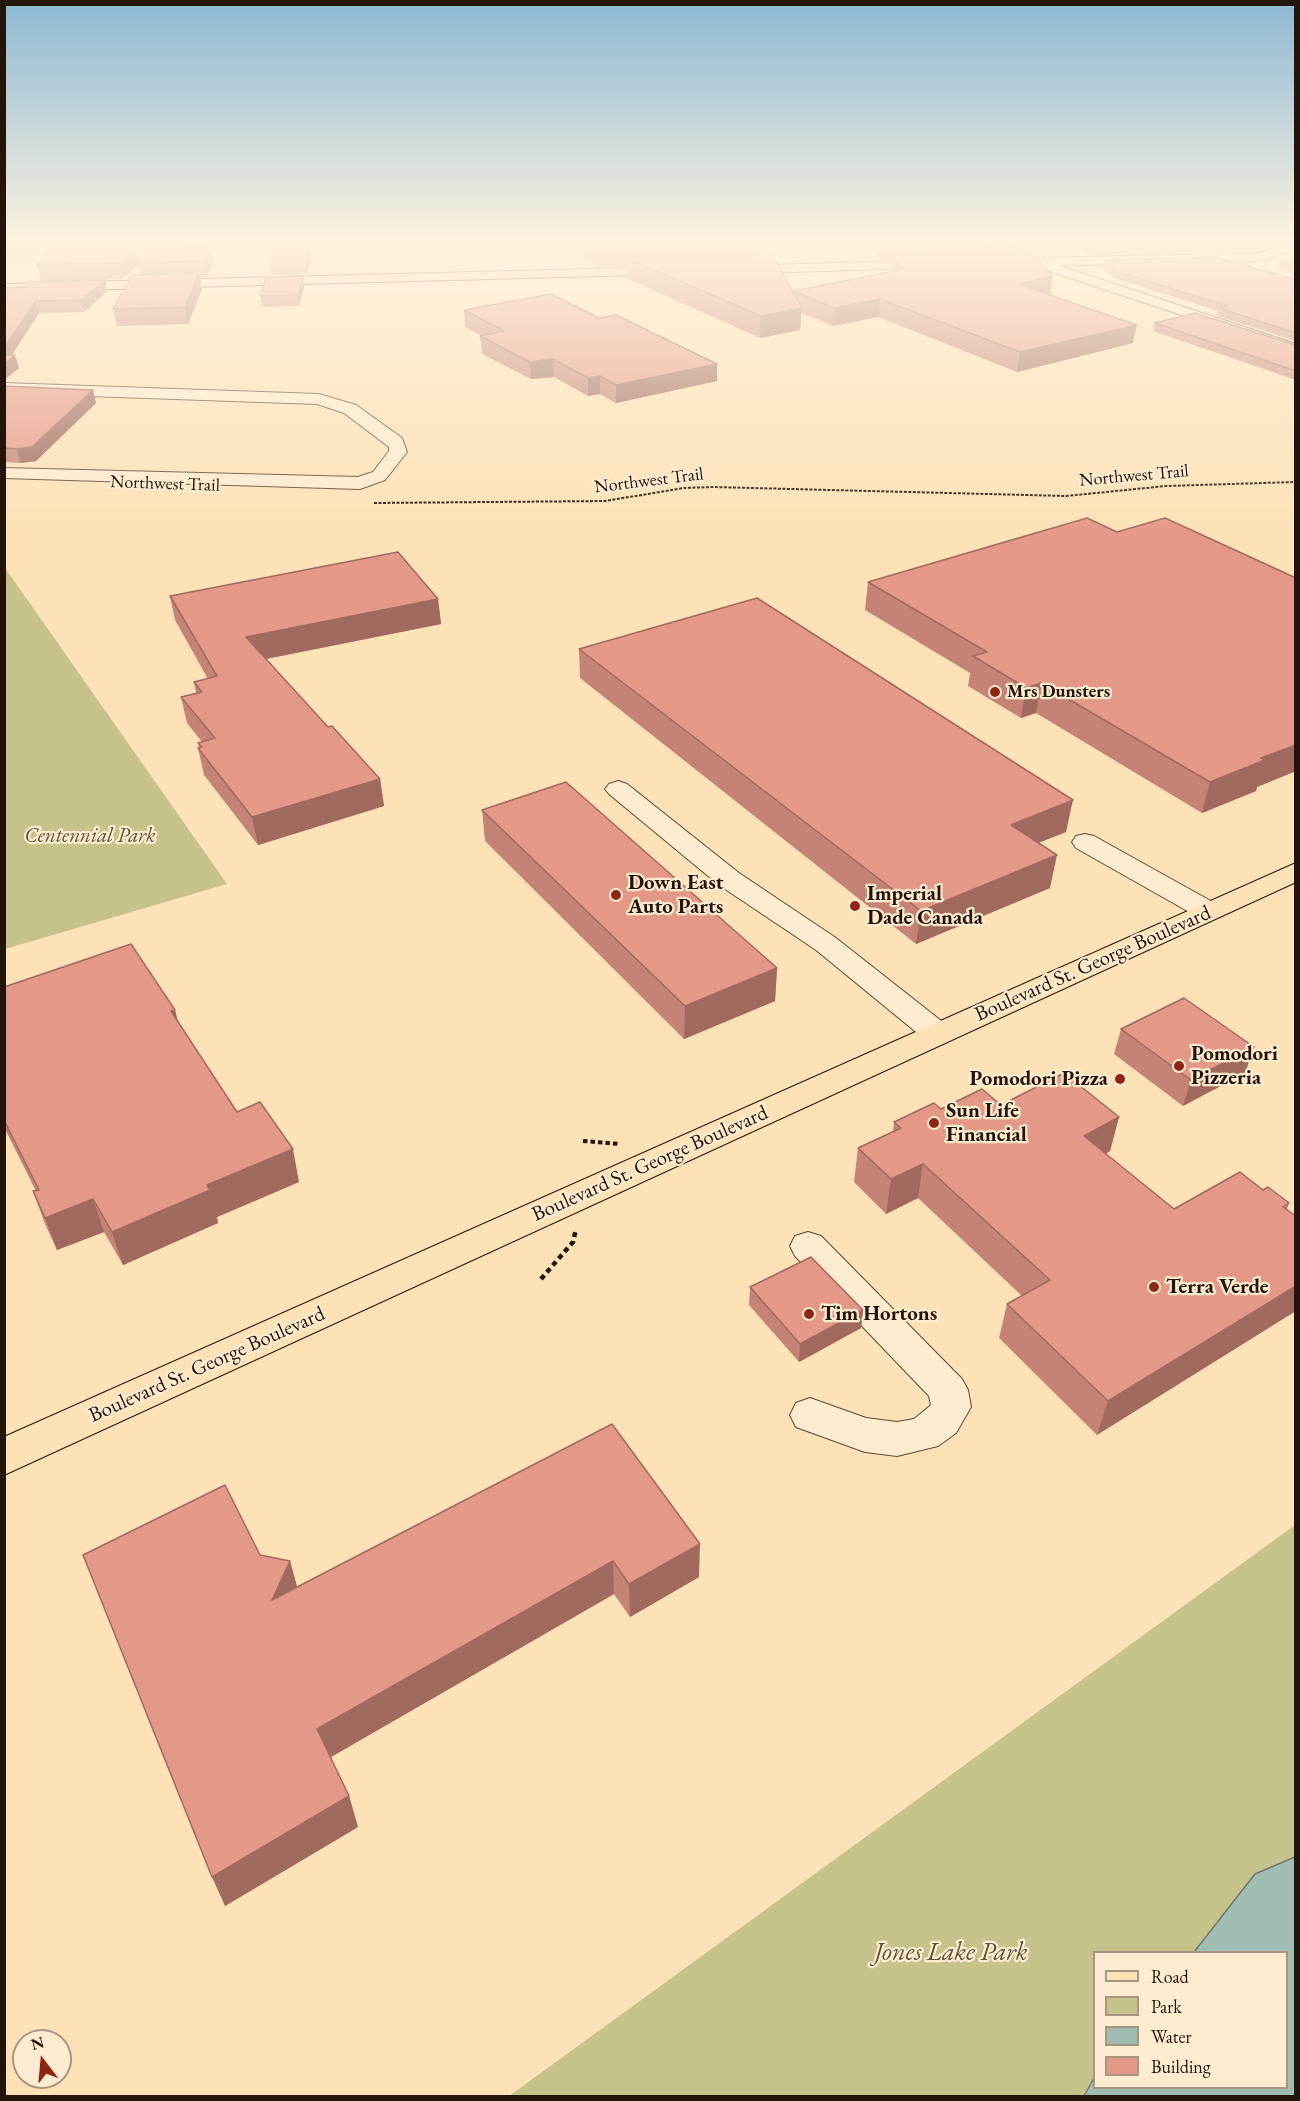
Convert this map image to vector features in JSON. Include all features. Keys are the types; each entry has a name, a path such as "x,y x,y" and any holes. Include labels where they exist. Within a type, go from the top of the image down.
{"main road":[{"name":"Boulevard St. George Boulevard","path":"4,1457 1296,871"}],"street":[{"path":"1275,342 1296,349"},
{"path":"4,388 298,396 336,403 350,409 396,442 398,447 398,452 379,476 360,483 4,473"},
{"path":"618,789 729,879 826,944 939,1034"},
{"path":"1085,842 1208,911"},
{"path":"808,1246 948,1390 951,1407 942,1421 924,1434 897,1439 865,1435 810,1415"}],"path":[{"name":"Northwest Trail","path":"370,503 604,501 684,488 713,487 1066,496 1166,486 1296,482"},
{"path":"541,1279 573,1242 585,1194"}],"green space":[{"name":"Centennial Park","path":"5,568 227,884 5,949"},
{"name":"Jones Lake Park","path":"1295,1525 1295,1857 1255,1874 1195,1951 1093,1951 1093,2080 1084,2096 509,2096"}],"water":[{"path":"1295,1857 1295,2096 1084,2096 1093,2080 1093,2089 1288,2089 1288,1951 1195,1951 1255,1874"}],"building":[{"path":"492,342 672,342 717,364 616,385 600,376 588,378 553,359 530,362"},
{"path":"994,342 1063,342 1020,352"},
{"path":"1211,342 1287,342 1296,345 1296,371"},
{"path":"4,355 15,355 4,364"},
{"path":"4,386 93,390 32,447 17,449 4,448"},
{"path":"1087,518 1117,532 1165,518 1296,578 1296,745 1261,758 1265,760 1210,782 1041,683 1026,688 973,656 987,652 868,582"},
{"path":"398,552 438,599 246,637 328,727 332,726 380,779 252,817 198,748 202,747 198,743 215,738 181,697 202,692 194,682 217,676 170,596"},
{"path":"757,598 1073,800 1011,825 1057,855 921,911 579,649"},
{"path":"566,782 777,968 685,1006 482,810"},
{"path":"131,944 175,1010 171,1011 237,1112 260,1102 293,1149 207,1185 210,1190 112,1232 93,1199 45,1218 33,1191 39,1190 4,1120 4,987"},
{"path":"1184,998 1254,1047 1191,1080 1121,1029"},
{"name":"Terra Verde","path":"1064,1073 1119,1117 1084,1136 1174,1209 1240,1172 1263,1190 1268,1187 1289,1203 1283,1207 1296,1216 1296,1286 1108,1401 1007,1304 1050,1280 923,1164 891,1179 858,1148 901,1128 894,1122 934,1103 941,1109 982,1089 1001,1105"},
{"name":"Tim Hortons","path":"811,1257 863,1310 800,1344 750,1287"},
{"path":"612,1424 700,1544 629,1584 613,1561 317,1729 349,1796 212,1877 83,1555 225,1485 260,1555 290,1561 272,1600"}],"place":[{"name":"Mrs Dunsters","path":"995,692"},
{"name":"Down East Auto Parts","path":"616,895"},
{"name":"Imperial Dade Canada","path":"855,906"},
{"name":"Pomodori Pizzeria","path":"1179,1066"},
{"name":"Pomodori Pizza","path":"1120,1079"},
{"name":"Sun Life Financial","path":"934,1123"},
{"name":"Terra Verde","path":"1154,1287"},
{"name":"Tim Hortons","path":"809,1314"}]}
